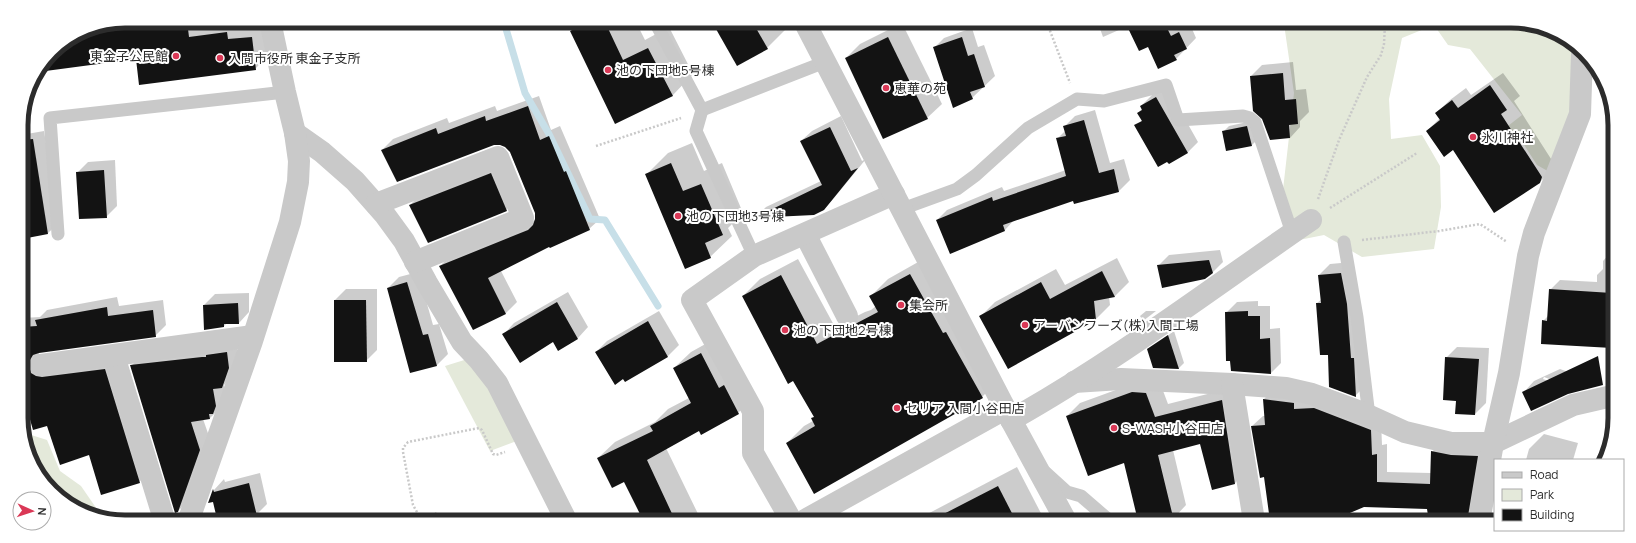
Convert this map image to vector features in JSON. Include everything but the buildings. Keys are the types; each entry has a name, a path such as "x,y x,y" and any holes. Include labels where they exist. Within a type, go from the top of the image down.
{"street":[{"path":"190,515 253,336 290,222 298,182 299,161 295,133 271,28"},
{"path":"808,28 1008,414 1063,515"},
{"path":"1480,515 1492,443 1509,373 1528,256 1534,233 1580,114 1582,59"},
{"path":"295,133 322,152 356,181 376,204 404,241 462,342 479,360 497,383 564,515"},
{"path":"376,204 498,156 523,218 415,262"},
{"path":"788,515 753,453 753,411 692,300 754,256 805,234 898,201"},
{"path":"815,515 1008,414 1042,402 1125,349 1311,220"},
{"path":"805,234 847,316"},
{"path":"41,366 253,336"},
{"path":"114,356 163,515"},
{"path":"1074,382 1121,379 1286,388 1312,394 1405,432 1451,443 1492,443 1573,405 1608,397"},
{"path":"1232,384 1253,515"}],"lane":[{"path":"658,28 702,110 696,132 754,256"},
{"path":"702,110 825,62"},
{"path":"898,201 957,189 976,175 1028,128 1076,99 1104,101 1166,85 1178,120 1243,116 1250,118 1255,122 1292,233"},
{"path":"58,234 50,118 285,92"},
{"path":"1344,242 1357,317 1369,416"},
{"path":"1034,463 1067,492 1081,496 1103,515"}],"path":[{"path":"1049,28 1076,99"},
{"path":"1311,220 1339,140 1367,77 1382,55 1385,28"},
{"path":"596,146 702,110"},
{"path":"1311,220 1417,153"},
{"path":"1344,242 1439,231 1480,224 1528,256"},
{"path":"419,515 413,505 403,452 403,448 408,442 479,428 482,430 491,452 495,456 528,444"}],"green space":[{"path":"1285,28 1427,28 1402,38 1389,99 1391,139 1422,135 1440,166 1441,207 1434,249 1362,257 1324,235 1289,242 1280,216 1294,93"},
{"path":"1436,28 1511,28 1542,33 1565,44 1577,54 1579,111 1553,174 1537,165 1521,140 1496,156 1499,133 1522,115 1470,49 1448,45"},
{"path":"474,357 522,439 490,451 445,366"},
{"path":"30,434 47,440 60,471 81,486 99,512 77,502 66,495 52,482 38,461"}],"waterway":[{"path":"506,28 525,93 549,134 590,219 605,220 658,306"}],"place":[{"name":"東金子公民館","path":"176,56"},
{"name":"入間市役所 東金子支所","path":"220,58"},
{"name":"池の下団地5号棟","path":"608,70"},
{"name":"恵華の苑","path":"886,88"},
{"name":"氷川神社","path":"1473,137"},
{"name":"池の下団地3号棟","path":"678,216"},
{"name":"集会所","path":"901,305"},
{"name":"アーバンフーズ(株)入間工場","path":"1025,325"},
{"name":"池の下団地2号棟","path":"785,330"},
{"name":"セリア 入間小谷田店","path":"897,408"},
{"name":"S-WASH小谷田店","path":"1114,428"}]}
